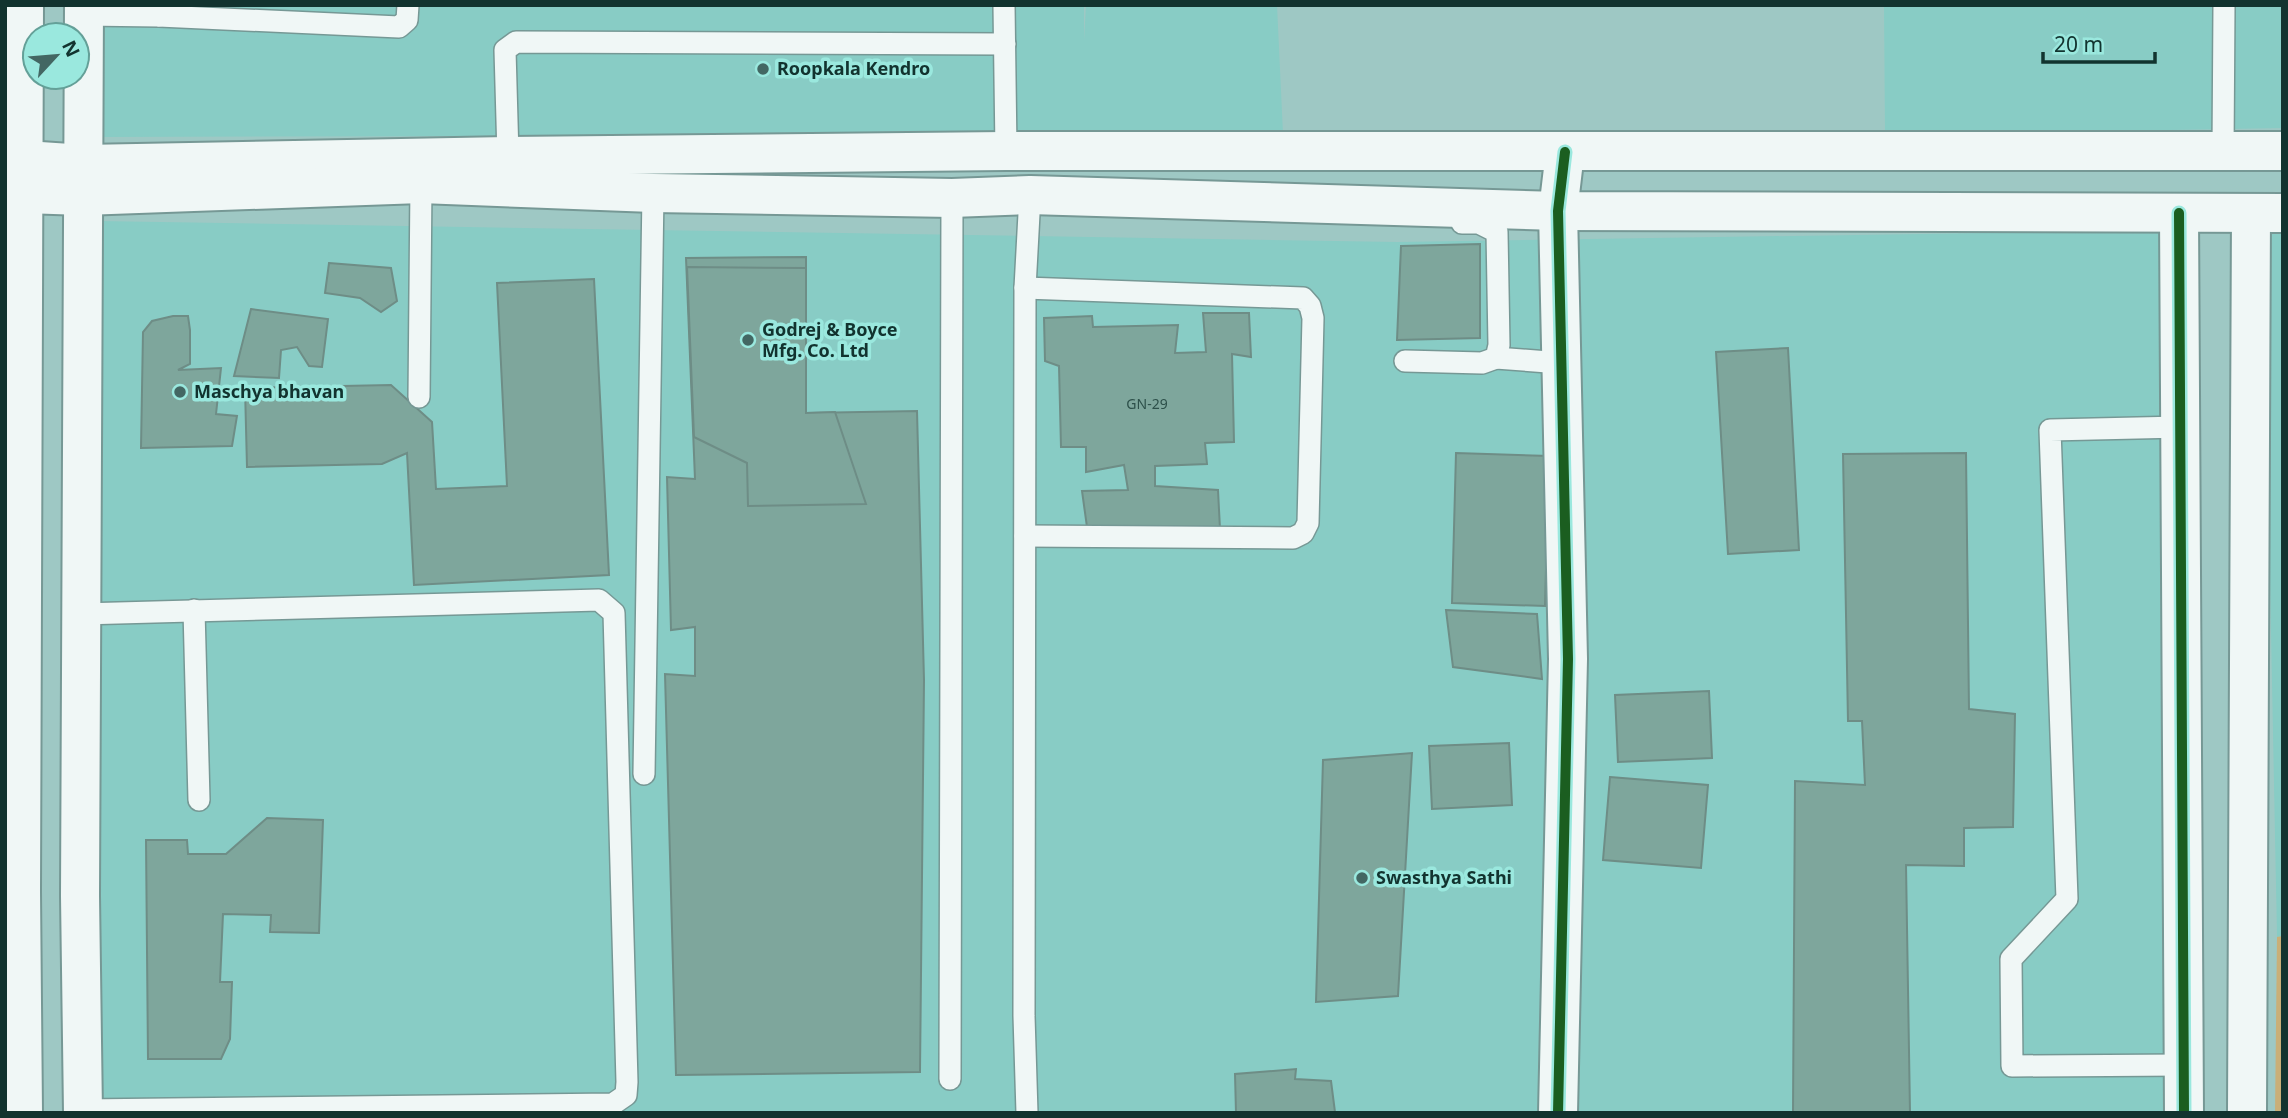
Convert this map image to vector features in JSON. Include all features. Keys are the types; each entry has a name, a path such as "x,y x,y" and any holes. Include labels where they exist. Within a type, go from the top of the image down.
{"main road":[{"path":"23,1113 21,892 24,177 15,103 24,5"},
{"path":"83,10 83,1111"},
{"path":"83,180 508,156 1006,151 2283,151"},
{"path":"1558,1113 1568,659 1558,211 1565,152"},
{"path":"1973,153 1975,214"},
{"path":"24,177 421,184 653,193 952,198 1030,195 1497,221 1558,211 2267,213 2247,1113"},
{"path":"2179,213 2184,1113"}],"lane":[{"path":"83,10 160,10 399,27 407,20 408,5"},
{"path":"1004,5 1006,151"},
{"path":"2223,150 2224,5"},
{"path":"508,156 505,50 516,42 1004,44"},
{"path":"419,397 421,184"},
{"path":"644,774 653,193"},
{"path":"1027,1113 1025,536 1026,288 1030,195"},
{"path":"950,1079 952,198"},
{"path":"1411,224 1497,221 1499,345 1496,358"},
{"path":"1025,536 1293,538 1303,533 1308,523 1313,318 1310,306 1303,298 1026,288"},
{"path":"1405,361 1482,363 1496,358 1561,363"},
{"path":"2181,427 2050,430 2067,899 2011,959 2012,1066 2184,1065"},
{"path":"82,614 598,600 607,604 614,613 626,1095 613,1104 83,1111"},
{"path":"194,610 199,800"}],"shaded area":[{"path":"99,5 1084,5 1084,41 1086,5 1277,5 1283,134 98,137"},
{"path":"1884,5 2283,5 2283,128 1885,135"},
{"path":"96,221 1398,242 2178,230 2178,1113 102,1113"},
{"path":"2263,224 2283,225 2283,936 2277,937"},
{"path":"2283,936 2283,1113 2275,1113 2277,937"}],"building":[{"path":"1480,244 1480,338 1397,340 1401,246"},
{"path":"806,257 806,413 917,411 924,680 920,1072 676,1075 665,674 695,676 695,627 671,630 667,477 695,479 686,258"},
{"path":"329,263 391,268 397,301 381,312 360,298 325,293"},
{"name":"Godrej & Boyce Mfg. Co. Ltd","path":"687,267 806,268 806,413 835,412 866,504 748,506 747,463 694,437"},
{"path":"594,279 609,575 414,585 407,453 382,464 247,467 245,388 391,385 432,422 436,489 507,486 497,283"},
{"path":"251,309 328,319 322,367 309,366 297,347 281,350 279,378 234,376"},
{"path":"1203,313 1249,313 1251,357 1232,354 1234,442 1205,443 1207,464 1155,466 1155,486 1218,490 1220,529 1087,527 1082,491 1128,490 1124,465 1086,472 1086,447 1061,447 1059,366 1045,361 1044,318 1092,316 1093,327 1178,325 1175,353 1206,352"},
{"name":"Maschya bhavan","path":"188,316 190,330 190,364 178,370 221,368 216,414 237,416 232,446 141,448 143,332 152,321"},
{"path":"1788,348 1799,550 1728,554 1716,352"},
{"path":"1456,453 1549,456 1545,606 1452,603"},
{"path":"1966,453 1969,709 2015,714 2013,827 1964,828 1964,866 1906,865 1910,1113 1793,1113 1795,781 1865,785 1862,721 1848,721 1843,454"},
{"path":"1446,610 1537,614 1542,679 1453,667"},
{"path":"1709,691 1712,758 1618,762 1615,695"},
{"path":"1509,743 1512,805 1432,809 1429,746"},
{"name":"Swasthya Sathi","path":"1412,753 1398,996 1316,1002 1323,760"},
{"path":"1610,777 1708,785 1701,868 1603,860"},
{"path":"267,818 323,820 319,933 270,932 271,915 223,914 220,982 232,982 230,1039 221,1059 148,1059 146,840 187,840 188,854 226,854"},
{"path":"1296,1069 1295,1079 1331,1081 1335,1112 1236,1113 1235,1074"}],"cycle path":[{"path":"1558,1113 1568,659 1558,211 1565,152"},
{"path":"2179,213 2184,1113"}],"place":[{"name":"Roopkala Kendro","path":"763,69"},
{"name":"Godrej & Boyce Mfg. Co. Ltd","path":"748,340"},
{"name":"Maschya bhavan","path":"180,392"},
{"name":"Swasthya Sathi","path":"1362,878"}]}
